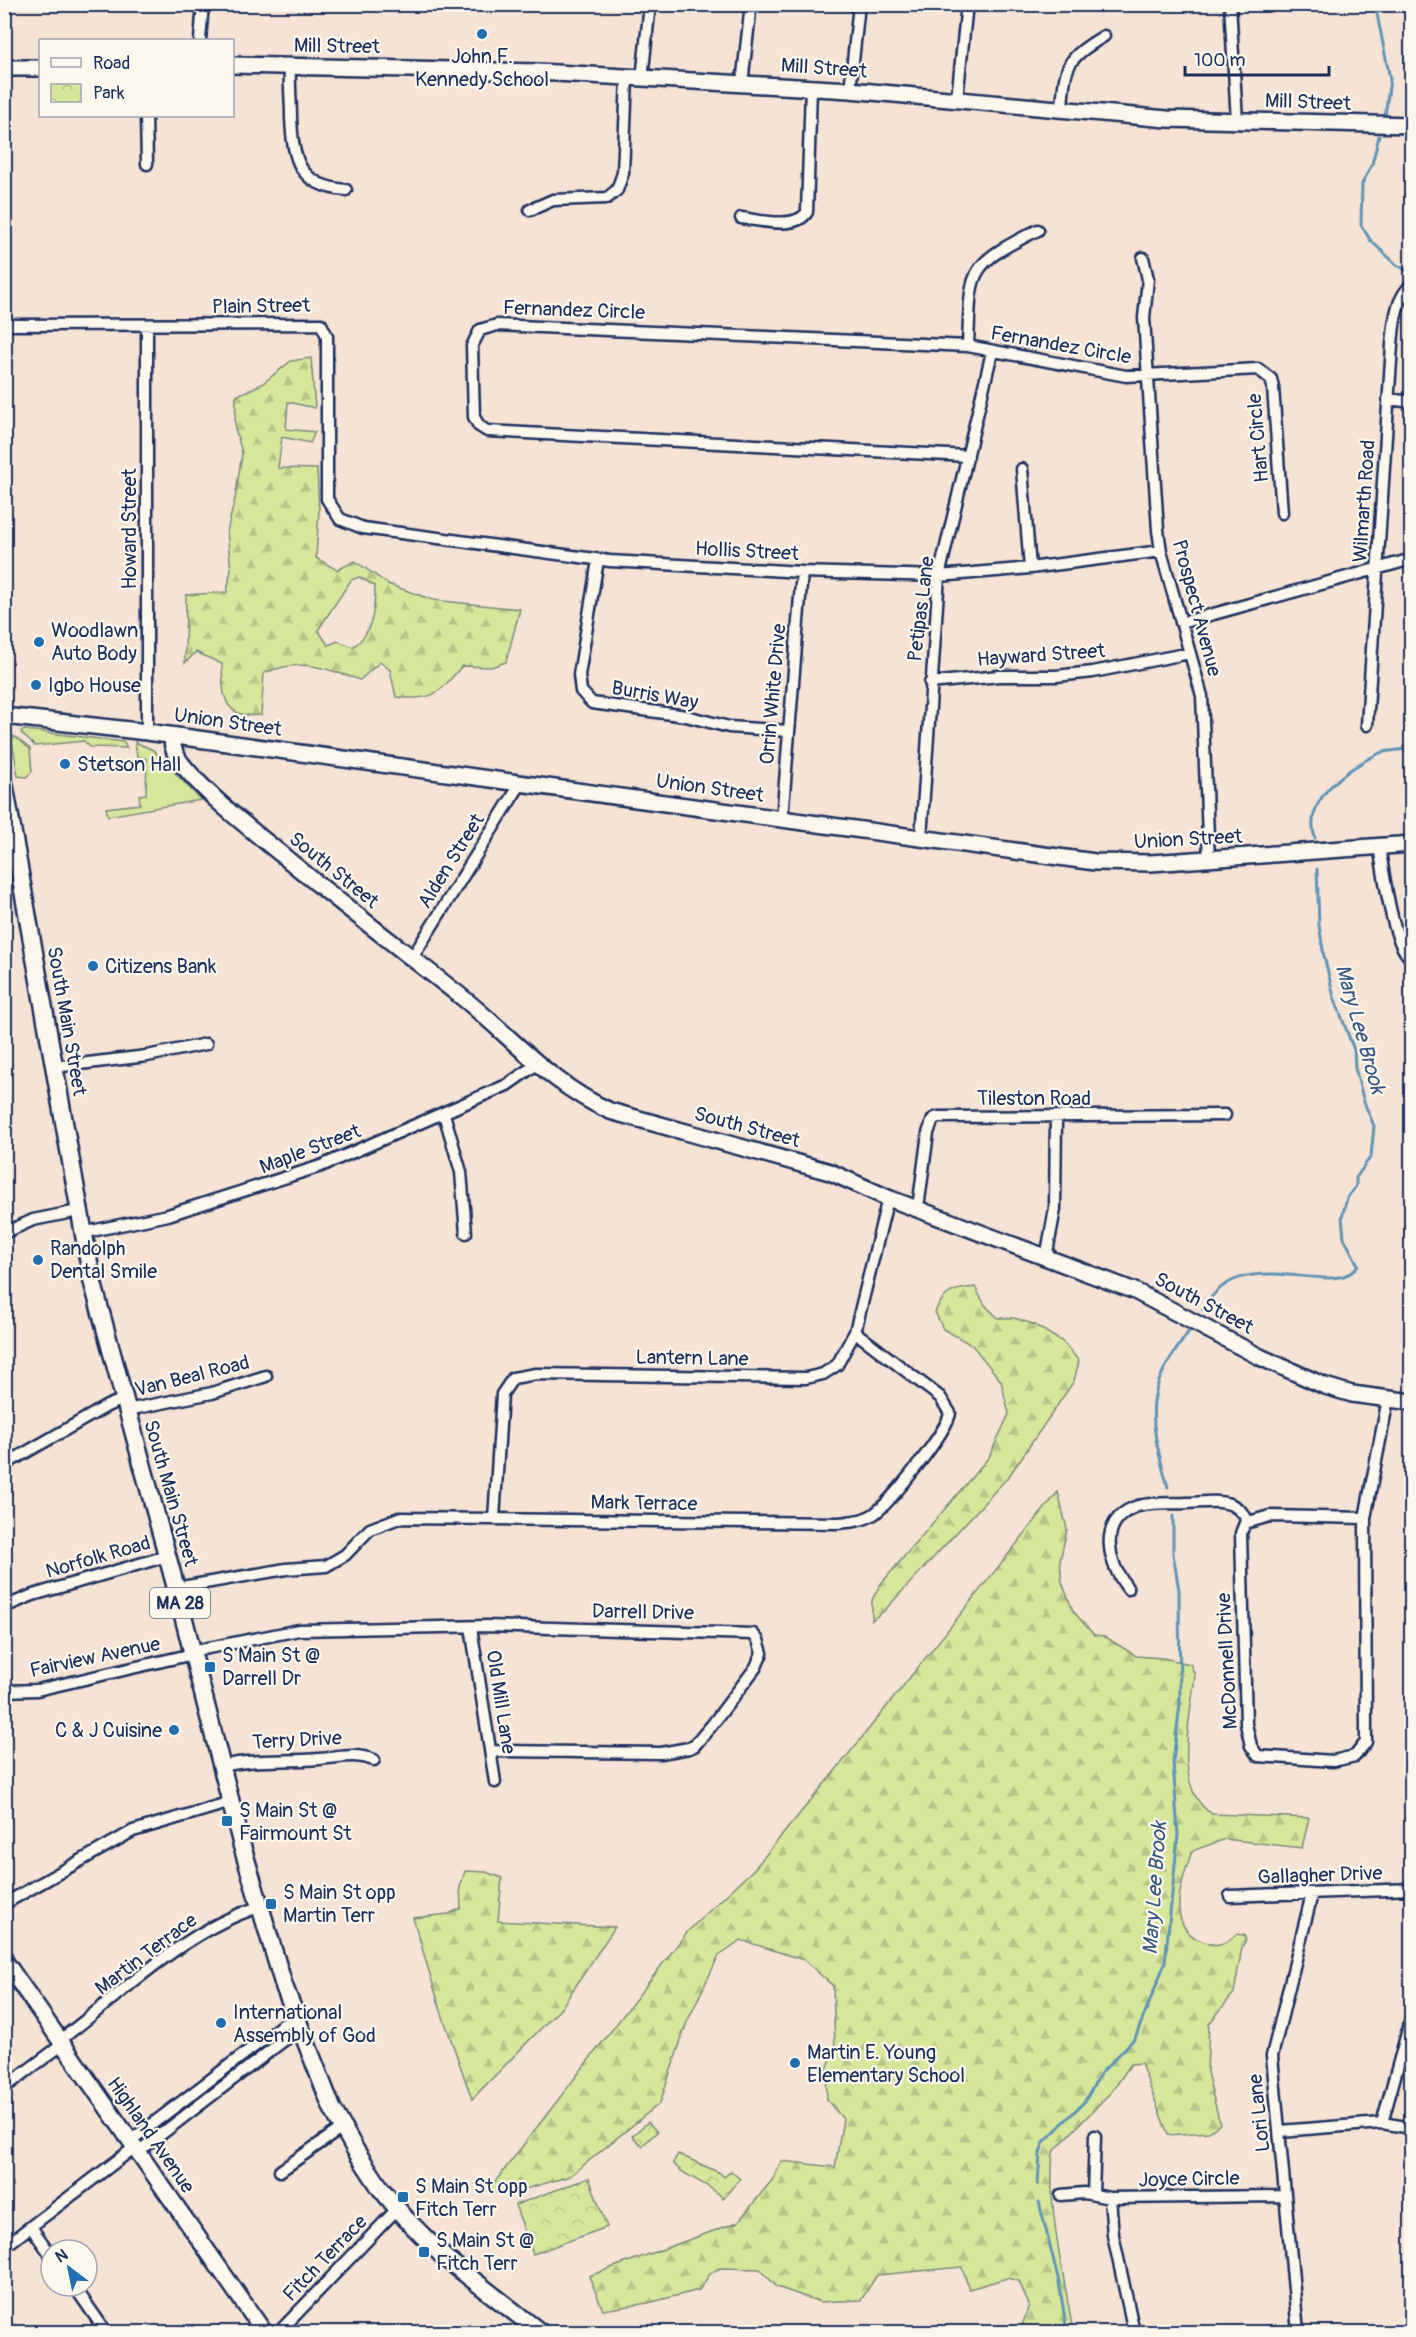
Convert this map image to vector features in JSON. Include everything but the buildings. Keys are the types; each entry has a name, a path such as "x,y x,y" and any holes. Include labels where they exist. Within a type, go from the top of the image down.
{"main road":[{"name":"Mill Street","path":"234,65 504,71 850,90 1167,119 1412,125"},
{"path":"4,68 39,68"},
{"name":"Union Street","path":"4,716 147,732 1110,864 1412,844"},
{"name":"South Street","path":"172,736 174,749 180,762 207,790 314,881 475,1007 537,1064 571,1091 610,1111 830,1172 888,1198 1135,1291 1260,1357 1325,1386 1412,1402"},
{"name":"South Main Street","path":"4,783 78,1211 96,1298 176,1588 259,1907 298,2025 342,2128 368,2170 397,2209 456,2267 540,2332"},
{"name":"Highland Avenue","path":"4,1960 264,2332"}],"street":[{"path":"200,39 203,4"},
{"path":"530,210 553,200 607,198 617,190 623,173 634,78 650,4"},
{"path":"742,84 751,4"},
{"path":"850,90 859,4"},
{"path":"957,99 967,4"},
{"path":"1230,4 1237,121"},
{"path":"1062,108 1065,72 1068,65 1087,46 1104,36"},
{"path":"290,66 293,145 297,161 306,175 316,182 346,189"},
{"path":"741,218 790,221 801,219 807,212 811,88"},
{"path":"146,117 147,164"},
{"path":"968,346 970,290 975,274 983,261 994,253 1038,230"},
{"name":"Prospect Avenue","path":"1143,258 1148,279 1144,318 1161,551 1190,653 1204,715 1209,859"},
{"name":"Wilmarth Road","path":"1367,725 1395,315 1401,299 1412,284"},
{"name":"Plain Street","path":"4,325 147,326 315,322 323,326 327,336 325,485 329,505 336,515"},
{"name":"Fernandez Circle","path":"968,456 487,431 479,426 474,417 472,346 480,330 488,325 497,325 968,346 1126,376 1149,376"},
{"name":"Howard Street","path":"147,326 147,732"},
{"name":"Petipas Lane","path":"921,838 939,576 992,352"},
{"name":"Hart Circle","path":"1149,376 1245,368 1258,369 1266,373 1273,387 1282,513"},
{"path":"1388,399 1412,402"},
{"path":"1022,469 1030,568"},
{"name":"Hollis Street","path":"336,515 363,528 598,560 802,572 939,576 1030,568 1161,551"},
{"path":"1181,623 1412,559"},
{"name":"Burris Way","path":"598,560 579,675 581,691 592,703 686,716 729,727 788,731"},
{"name":"Orrin White Drive","path":"782,819 802,572"},
{"name":"Hayward Street","path":"930,683 999,676 1056,676 1093,672 1190,653"},
{"name":"Alden Street","path":"412,958 521,783"},
{"path":"1379,847 1397,934 1402,950 1412,959"},
{"path":"54,1067 147,1056 206,1044"},
{"name":"Maple Street","path":"82,1233 168,1215 321,1166 515,1081 537,1064"},
{"path":"444,1113 461,1172 466,1233"},
{"name":"Tileston Road","path":"918,1208 928,1133 933,1119 1226,1115"},
{"path":"1046,1258 1055,1209 1056,1117"},
{"name":"Lantern Lane","path":"494,1519 502,1398 505,1386 513,1378 536,1374 813,1377 828,1372 837,1365 855,1332 888,1198"},
{"path":"4,1233 33,1220 78,1211"},
{"name":"Mark Terrace","path":"176,1588 286,1569 326,1566 345,1555 370,1528 393,1519 838,1523 861,1520 873,1515 887,1501 939,1436 950,1413 940,1397 855,1332"},
{"name":"Van Beal Road","path":"4,1465 107,1406 212,1393 266,1376"},
{"name":"McDonnell Drive","path":"1248,1521 1241,1533 1246,1724 1251,1746 1258,1756 1333,1761 1355,1756 1364,1747 1367,1737 1365,1518 1388,1399"},
{"path":"1128,1588 1111,1562 1109,1546 1111,1533 1126,1512 1136,1507 1218,1502 1234,1506 1248,1521 1270,1516 1365,1518"},
{"name":"Norfolk Road","path":"4,1607 33,1595 167,1556"},
{"name":"Darrell Drive","path":"193,1652 299,1630 471,1627 753,1634 758,1640 762,1653 756,1666 694,1746 661,1753 491,1751"},
{"name":"Old Mill Lane","path":"471,1627 495,1782"},
{"name":"Fairview Avenue","path":"4,1690 37,1690 193,1652"},
{"name":"Terry Drive","path":"222,1766 253,1759 320,1759 344,1755 361,1755 374,1760"},
{"path":"4,1904 133,1831 231,1802"},
{"name":"Gallagher Drive","path":"1230,1896 1412,1889"},
{"name":"Lori Lane","path":"1298,2332 1272,2056 1312,1894"},
{"name":"Martin Terrace","path":"4,2088 186,1944 229,1918 259,1907"},
{"path":"1382,2123 1412,2015"},
{"path":"4,2247 134,2147 283,2041 298,2025"},
{"path":"1280,2131 1382,2123 1412,2128"},
{"path":"280,2171 342,2128"},
{"path":"1093,2194 1095,2136"},
{"name":"Joyce Circle","path":"1061,2195 1093,2194 1110,2198 1285,2196"},
{"path":"1110,2198 1113,2235 1134,2332"},
{"name":"Fitch Terrace","path":"279,2332 397,2209"},
{"path":"31,2227 39,2238"},
{"path":"82,2298 106,2332"}],"green space":[{"path":"311,358 315,408 288,402 286,429 315,432 310,443 282,437 278,468 317,469 319,510 316,558 337,570 355,561 388,584 433,600 520,609 506,662 491,667 462,666 435,694 420,698 396,697 390,670 380,662 360,680 312,666 277,668 264,673 261,715 239,713 227,703 224,695 222,664 196,652 185,663 186,595 227,592 231,570 227,531 235,499 242,453 235,428 236,396 262,384 291,361","holes":["359,577 375,586 372,620 360,642 353,647 338,641 328,645 318,630 351,580"]},
{"path":"21,731 124,742 127,748 90,747 84,741 35,746 22,734"},
{"path":"14,736 30,749 32,772 26,777 18,776 12,741"},
{"path":"135,742 153,750 201,800 108,816 106,808 140,804 139,795 146,794 147,759 137,756"},
{"path":"975,1287 985,1305 998,1318 1014,1318 1033,1324 1063,1342 1079,1361 1074,1381 1009,1476 884,1611 872,1620 872,1600 880,1585 989,1457 1009,1414 1001,1381 972,1345 943,1329 935,1312 946,1295"},
{"path":"1058,1492 1067,1529 1060,1561 1062,1582 1073,1611 1094,1635 1104,1636 1136,1656 1163,1658 1190,1664 1195,1675 1188,1730 1188,1769 1191,1787 1199,1802 1212,1814 1309,1818 1302,1848 1225,1839 1192,1851 1184,1877 1180,1891 1180,1917 1185,1928 1193,1937 1215,1945 1230,1940 1236,1934 1244,1935 1246,1940 1242,1947 1234,1993 1209,2024 1207,2072 1220,2124 1209,2132 1168,2135 1141,2063 1131,2064 1113,2090 1053,2152 1054,2220 1073,2332 1020,2332 1029,2305 1019,2281 1007,2278 969,2289 962,2267 877,2275 861,2300 820,2302 777,2287 760,2269 720,2268 710,2274 699,2290 648,2303 603,2310 589,2276 738,2222 773,2179 781,2161 835,2167 843,2119 827,2100 826,2072 835,2047 833,1986 804,1960 741,1940 719,1955 687,2022 660,2103 570,2176 505,2195 488,2191 688,1931 755,1868"},
{"path":"465,1871 486,1872 502,1878 498,1921 615,1927 561,2008 472,2099 441,2011 413,1918 449,1914 461,1908 460,1887"},
{"path":"648,2122 657,2132 642,2146 632,2136"},
{"path":"678,2154 724,2177 731,2171 740,2179 723,2198 678,2168 673,2163"},
{"path":"589,2178 607,2227 533,2254 515,2205"}],"waterway":[{"name":"Mary Lee Brook","path":"1375,4 1390,79 1385,117"},
{"name":"Mary Lee Brook","path":"1379,136 1372,164 1362,184 1361,225 1371,241 1397,265 1411,273"},
{"name":"Mary Lee Brook","path":"1315,838 1313,823 1315,810 1331,786 1355,767 1380,753 1412,748"},
{"name":"Mary Lee Brook","path":"1203,1310 1219,1289 1239,1278 1262,1274 1330,1278 1347,1275 1358,1265 1344,1238 1342,1217 1347,1198 1356,1186 1356,1178 1371,1156 1374,1126 1364,1102 1355,1068 1354,1050 1334,997 1324,956 1319,925 1317,869"},
{"name":"Mary Lee Brook","path":"1168,1487 1156,1439 1154,1403 1162,1375 1189,1331"},
{"name":"Mary Lee Brook","path":"1038,2185 1040,2153 1044,2142 1085,2101 1101,2073 1135,2038 1165,1963 1178,1835 1173,1761 1180,1704 1179,1590 1173,1554 1173,1516"},
{"name":"Mary Lee Brook","path":"1039,2202 1059,2282 1067,2332"}],"place":[{"name":"John F. Kennedy School","path":"482,34"},
{"name":"Woodlawn Auto Body","path":"39,642"},
{"name":"Igbo House","path":"36,685"},
{"name":"Stetson Hall","path":"65,764"},
{"name":"Citizens Bank","path":"93,966"},
{"name":"Randolph Dental Smile","path":"38,1260"},
{"name":"S Main St @ Darrell Dr","path":"210,1667"},
{"name":"C & J Cuisine","path":"174,1730"},
{"name":"S Main St @ Fairmount St","path":"227,1821"},
{"name":"S Main St opp Martin Terr","path":"271,1904"},
{"name":"International Assembly of God","path":"221,2023"},
{"name":"Martin E. Young Elementary School","path":"795,2063"},
{"name":"S Main St opp Fitch Terr","path":"403,2197"},
{"name":"S Main St @ Fitch Terr","path":"424,2252"}]}
